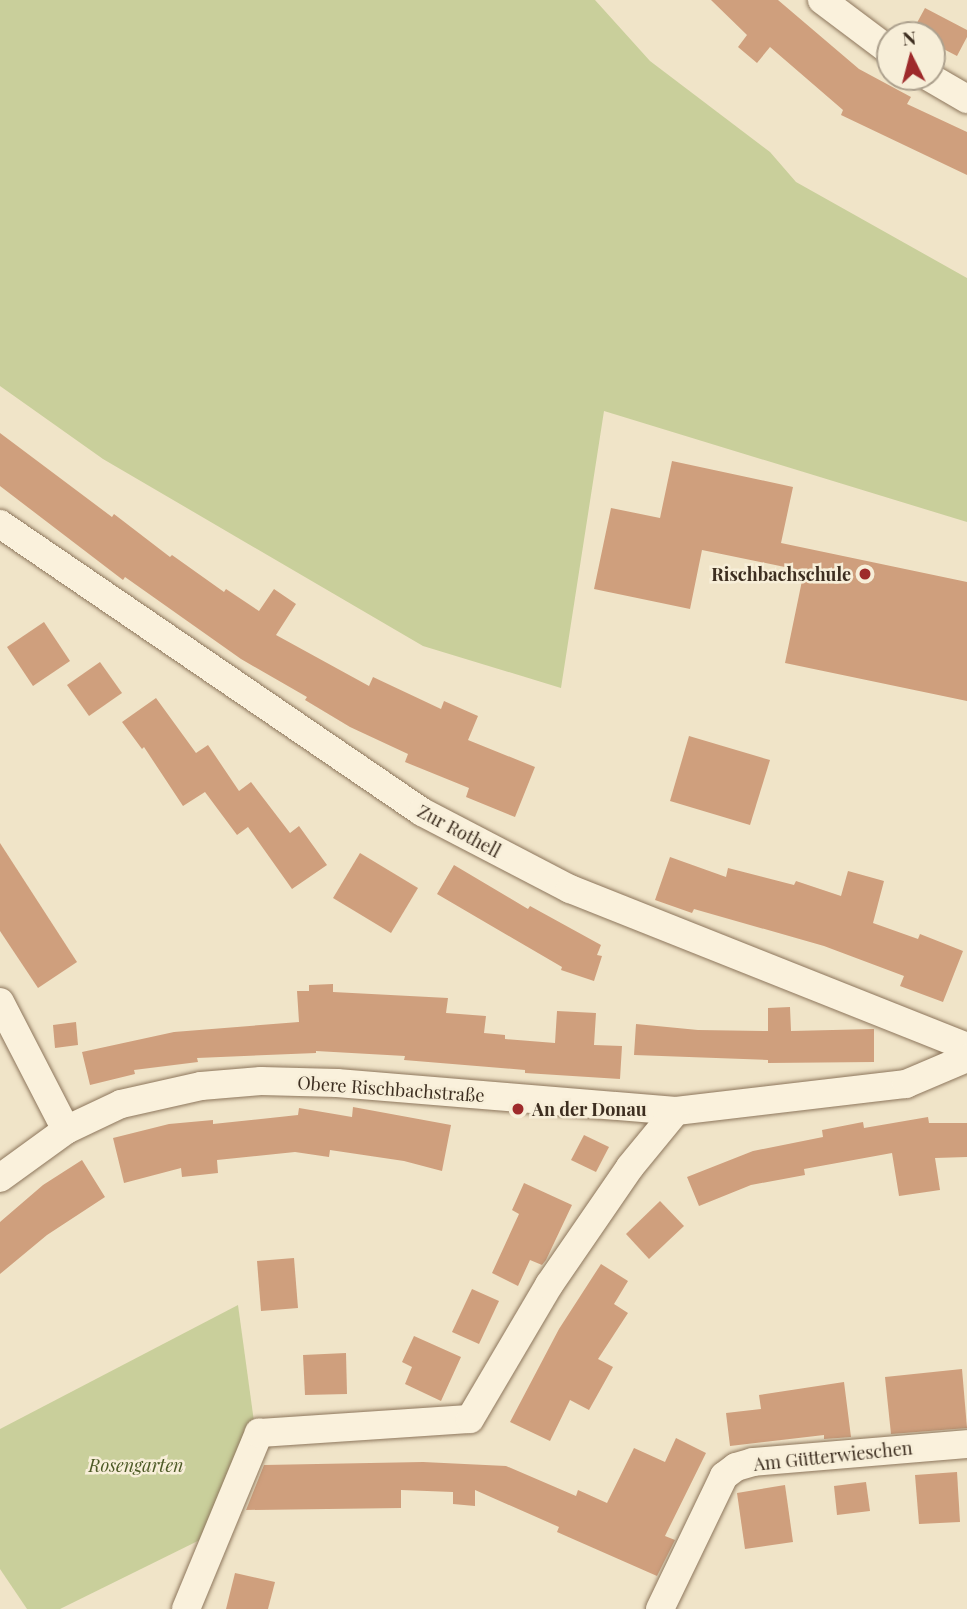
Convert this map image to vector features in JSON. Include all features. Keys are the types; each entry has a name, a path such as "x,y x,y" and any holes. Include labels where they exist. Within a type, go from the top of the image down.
{"street":[{"path":"822,0 876,40"},
{"path":"946,87 967,99"},
{"name":"Zur Rothell","path":"0,524 422,812 570,889 967,1047"},
{"path":"0,1002 66,1130"},
{"name":"Obere Rischbachstraße","path":"0,1178 66,1130 121,1104 201,1086 261,1081 337,1083 676,1111 906,1084 967,1058"},
{"path":"186,1609 259,1433 470,1419 549,1285 630,1167 676,1111"},
{"name":"Am Gütterwieschen","path":"660,1609 724,1476 736,1467 753,1462 967,1444"}],"green space":[{"path":"0,0 595,0 650,61 770,152 796,182 967,278 967,522 604,411 561,688 423,646 103,459 0,386"},
{"name":"Rosengarten","path":"238,1305 255,1429 214,1533 60,1609 27,1609 0,1569 0,1429"}],"building":[{"path":"711,0 778,0 859,69 876,78 876,91 900,91 911,97 907,104 967,132 967,175 841,115 843,110 770,47 757,63 738,47 747,35"},
{"path":"925,8 967,30 967,37 957,56 946,50 946,21 918,21"},
{"path":"0,433 112,517 114,514 170,557 172,555 224,592 226,589 259,611 274,589 296,604 276,635 369,686 373,677 441,709 444,701 478,716 468,740 535,767 515,817 466,797 469,788 405,762 408,754 350,727 305,700 307,697 241,659 125,577 123,580 0,486"},
{"name":"Rischbachschule","path":"672,461 793,487 781,543 967,582 967,701 785,663 804,571 702,550 690,609 594,589 611,508 660,518"},
{"path":"44,622 70,661 33,686 7,647"},
{"path":"100,662 122,693 89,716 67,685"},
{"path":"156,698 196,753 208,745 239,791 251,782 290,833 299,826 327,865 292,889 248,827 237,835 205,792 183,806 144,747 142,749 122,722"},
{"path":"689,736 770,760 750,825 670,801"},
{"path":"0,843 77,962 38,988 0,931"},
{"path":"360,853 418,888 391,933 333,898"},
{"path":"670,857 726,877 728,868 794,885 796,881 841,896 848,871 884,881 873,923 918,939 920,934 963,951 943,1002 900,986 904,976 824,946 694,909 692,913 655,900"},
{"path":"454,865 528,909 530,906 601,945 597,955 602,956 594,981 561,970 562,967 437,894"},
{"path":"333,984 333,992 448,998 446,1013 486,1016 484,1033 505,1035 505,1039 555,1043 557,1011 596,1013 594,1045 622,1046 620,1079 525,1073 525,1070 404,1060 405,1056 316,1051 197,1058 198,1062 134,1070 135,1074 90,1085 82,1052 174,1032 299,1022 297,991 309,991 309,985"},
{"path":"790,1007 791,1031 874,1029 874,1062 768,1063 768,1060 634,1055 636,1024 698,1030 768,1031 768,1008"},
{"path":"76,1022 78,1045 55,1048 53,1025"},
{"path":"353,1107 451,1125 442,1171 404,1161 330,1150 329,1157 295,1152 217,1160 218,1173 182,1177 181,1168 124,1183 113,1138 169,1124 213,1120 213,1124 298,1115 299,1108 352,1117"},
{"path":"928,1117 929,1123 967,1123 967,1157 935,1158 940,1190 899,1196 892,1153 804,1169 805,1175 751,1185 699,1206 687,1177 753,1151 823,1137 822,1130 863,1122 864,1128"},
{"path":"584,1135 609,1147 596,1172 571,1160"},
{"path":"82,1160 105,1197 47,1235 0,1274 0,1222 43,1185"},
{"path":"524,1183 572,1205 546,1260 542,1265 530,1260 518,1286 492,1273 519,1214 512,1210"},
{"path":"660,1201 684,1226 649,1259 626,1234"},
{"path":"294,1258 298,1308 261,1311 257,1261"},
{"path":"601,1264 628,1281 614,1304 628,1313 598,1359 613,1367 589,1410 570,1400 550,1441 510,1422 559,1329"},
{"path":"472,1289 499,1301 479,1344 452,1332"},
{"path":"414,1336 461,1357 441,1401 405,1384 412,1367 402,1362"},
{"path":"346,1353 347,1394 305,1395 303,1355"},
{"path":"962,1369 967,1428 891,1434 885,1377"},
{"path":"844,1382 851,1437 824,1439 824,1435 730,1446 726,1413 761,1409 759,1395"},
{"path":"676,1438 706,1453 665,1536 675,1540 657,1576 557,1532 559,1527 475,1490 475,1506 453,1504 453,1492 401,1490 401,1508 246,1510 264,1465 423,1462 506,1466 576,1496 578,1490 607,1503 634,1448 665,1462"},
{"path":"957,1472 960,1522 919,1524 915,1475"},
{"path":"866,1482 870,1511 837,1515 834,1486"},
{"path":"785,1485 793,1542 745,1549 737,1493"},
{"path":"235,1573 275,1582 268,1609 226,1609"}],"place":[{"name":"Rischbachschule","path":"865,574"},
{"name":"An der Donau","path":"518,1109"}]}
